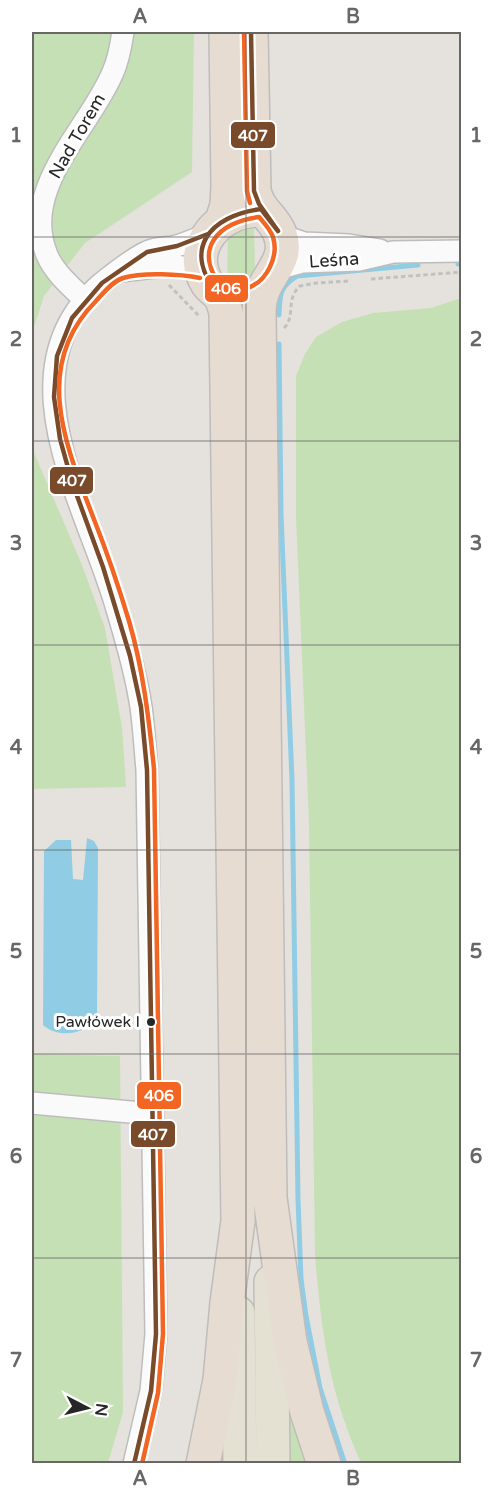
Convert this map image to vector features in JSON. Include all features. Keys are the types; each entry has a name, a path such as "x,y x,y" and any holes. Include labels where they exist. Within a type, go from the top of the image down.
{"highway":[{"path":"203,1464 220,1380 238,1221 226,313 222,299 210,283 201,254 227,205 226,32"},
{"path":"251,32 254,191 257,203 271,222 282,251 260,300 258,313 270,1198 290,1342 307,1412 324,1464"},
{"path":"215,228 236,214 271,222"},
{"path":"210,283 247,295 271,278"}],"main road":[{"path":"270,1198 273,1464"},
{"path":"238,1221 240,1464"}],"street":[{"name":"Nad Torem","path":"86,300 68,284 47,257 41,236 41,214 46,191 58,166 113,72 121,48 123,32"},
{"name":"Leśna","path":"271,222 304,243 350,245 393,252 462,251"},
{"path":"134,1464 151,1391 156,1334 149,822 141,708 133,664 116,603 68,471 56,431 51,383 56,350 73,316 102,283 148,251 176,246 215,228"},
{"name":"Leśna","path":"271,278 302,262 359,260 393,252"},
{"path":"120,271 172,266 210,283"},
{"path":"32,1103 152,1114"}],"path":[{"path":"363,280 462,272"},
{"path":"277,329 284,328 288,324 292,297 300,286 353,281"}],"green space":[{"path":"32,32 194,32 192,172 85,243 44,296 32,333"},
{"path":"254,225 255,272 248,285 235,285 227,282 228,235 233,228"},
{"path":"461,298 461,1463 361,1463 346,1426 332,1380 321,1317 315,1254 309,823 296,517 296,376 305,354 316,337 342,322 373,313 431,308"},
{"path":"32,448 82,565 105,628 122,728 126,787 32,789"},
{"path":"32,1054 120,1056 123,1412 108,1463 32,1464"},
{"path":"287,1384 311,1463 285,1463"}],"water":[{"path":"87,838 94,841 98,848 97,1020 85,1029 63,1033 43,1025 44,851 56,840 71,840 73,879 83,880"}],"waterway":[{"path":"458,264 462,263"},
{"path":"279,315 282,292 287,284 297,276 418,265"},
{"path":"279,344 281,514 292,780 301,1279 320,1388 345,1464"}],"transit line":[{"name":"406","path":"244,32 247,191 250,203"},
{"name":"407","path":"251,32 254,191 259,204 278,231"},
{"name":"407","path":"219,295 208,279 202,264 202,250 206,238 215,227 227,219 261,209 278,231"},
{"name":"406","path":"259,217 273,237 274,252 270,267 254,285 238,289 223,288 209,262 214,240 232,225 259,217"},
{"name":"407","path":"134,1464 151,1391 156,1334 147,770 141,707 130,656 103,567 72,482 60,439 54,397 57,356 72,318 102,283 147,252 177,246 208,234"},
{"name":"406","path":"142,1464 158,1393 163,1334 154,769 145,694 134,639 113,572 74,466 60,408 59,380 64,353 76,326 102,294 116,282 131,276 151,274 200,278"}],"place":[{"name":"Pawłówek I","path":"151,1022"}]}
